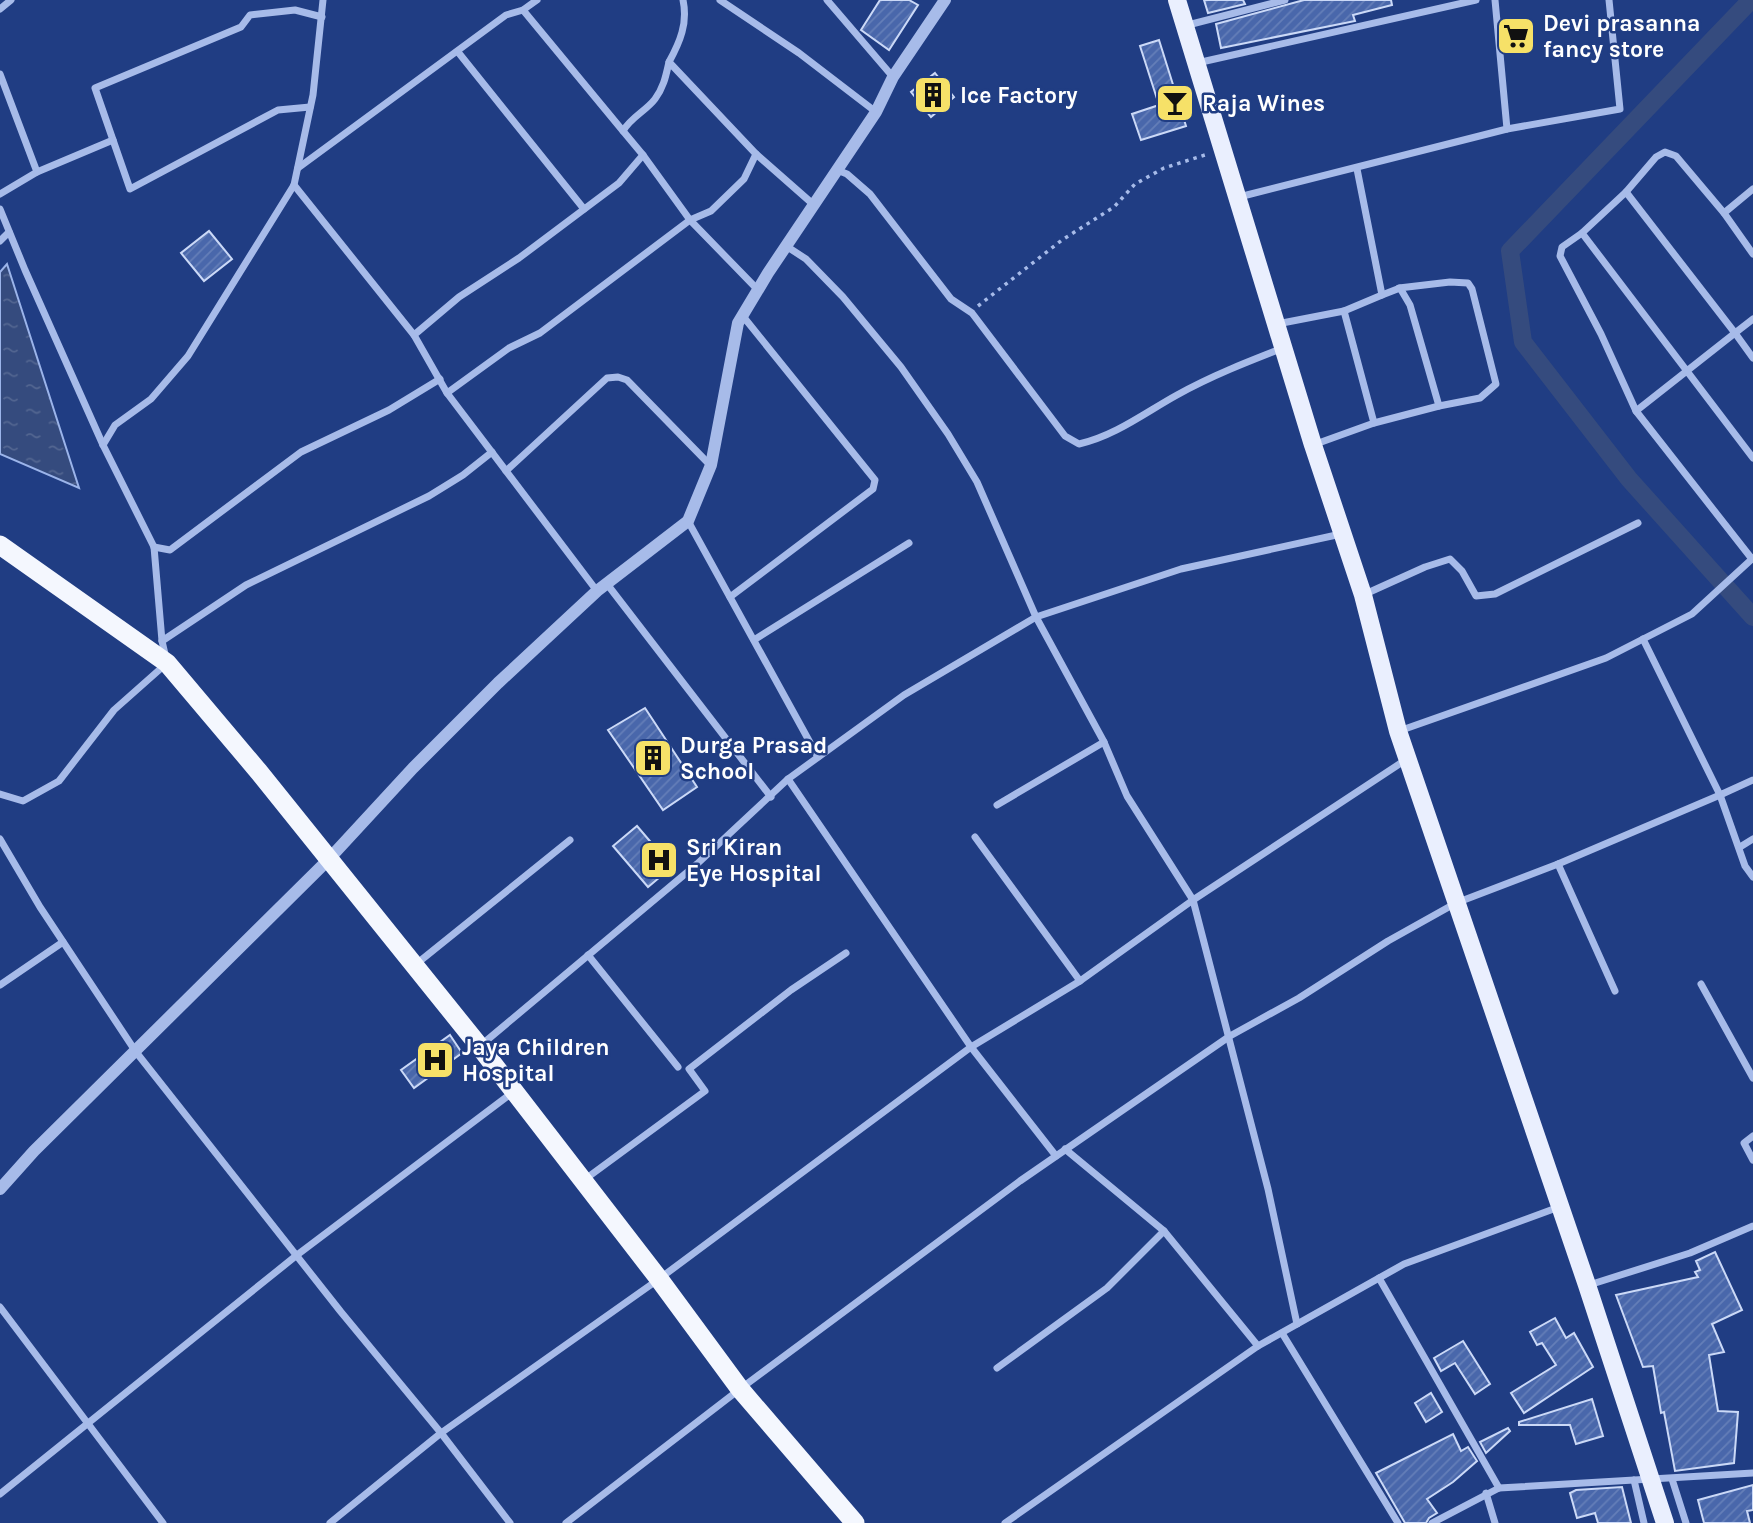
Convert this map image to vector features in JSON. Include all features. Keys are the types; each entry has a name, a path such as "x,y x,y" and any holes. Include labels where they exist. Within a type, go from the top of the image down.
{"highway":[{"path":"0,545 166,663 329,859 480,1047 740,1389 855,1523"}],"main road":[{"path":"1177,0 1313,445 1363,595 1398,731 1587,1285 1642,1480 1665,1523"}],"street":[{"path":"0,9 11,0"},
{"path":"293,0 295,10"},
{"path":"103,445 115,425 151,399 188,356 293,185 310,107 323,0"},
{"path":"297,168 506,15 523,10 537,0"},
{"path":"623,131 628,122 654,101 664,86 670,62 682,38 685,10 683,0"},
{"path":"720,0 799,53 876,112"},
{"path":"827,0 893,77"},
{"path":"0,1188 236,949 329,859 498,682 602,587 688,521 711,465 738,323 876,112 893,77 945,0"},
{"path":"1184,26 1285,0"},
{"path":"1196,64 1476,0"},
{"path":"1495,0 1507,129"},
{"path":"1237,197 1357,169 1507,129 1620,109 1609,0"},
{"path":"310,107 278,110 130,189 95,88 241,27 250,15 295,10 321,17"},
{"path":"523,10 643,155 690,220 759,290"},
{"path":"458,52 584,209"},
{"path":"670,62 756,154 814,206"},
{"path":"0,74 37,172"},
{"path":"0,194 37,172 113,140"},
{"path":"1398,731 1606,658 1692,614 1752,559 1636,411 1601,334 1560,256 1562,247 1582,233 1626,192 1656,157 1665,152 1676,156 1724,213 1753,254"},
{"path":"447,393 509,348 540,333 690,220 711,211 744,179 756,154"},
{"path":"414,335 459,297 519,258 619,183 643,155"},
{"path":"1357,169 1382,295"},
{"path":"837,170 847,174 870,194 951,299 972,313 1065,436 1079,444 1126,425 1220,373 1283,347"},
{"path":"293,185 414,335 447,393 506,471 771,797"},
{"path":"1724,213 1753,189"},
{"path":"1626,192 1753,358"},
{"path":"0,209 103,445 154,547 166,663 114,710 59,781 23,801 0,794"},
{"path":"0,241 9,232"},
{"path":"1582,233 1753,458"},
{"path":"786,246 806,259 842,297 901,366 948,434 977,482 1036,617 1104,742 1127,796 1193,900 1268,1189 1297,1324"},
{"path":"1277,324 1344,311 1399,288 1450,282 1468,283 1472,289 1496,384 1480,398 1439,405 1374,423 1313,445"},
{"path":"1399,288 1410,305 1439,405"},
{"path":"1344,311 1374,423"},
{"path":"730,597 873,489 875,480 742,316"},
{"path":"1636,411 1753,319"},
{"path":"506,471 607,378 618,377 627,380 711,465"},
{"path":"154,547 170,550 301,452 389,410 440,379"},
{"path":"162,641 246,585 429,496 463,475 492,452"},
{"path":"688,521 818,757"},
{"path":"1363,595 1425,567 1450,559 1462,571 1476,596 1495,594 1638,523"},
{"path":"480,1047 697,864 788,779 904,695 1036,617 1181,569 1341,534"},
{"path":"754,640 909,543"},
{"path":"1643,639 1720,795 1745,866 1753,877"},
{"path":"997,805 1104,742"},
{"path":"330,1523 441,1433 659,1279 971,1047 1080,981 1193,900 1408,758"},
{"path":"788,779 971,1047 1056,1156"},
{"path":"566,1523 740,1389 1065,1149 1230,1035 1299,998 1388,941 1456,903 1558,864 1753,780"},
{"path":"975,837 1080,981"},
{"path":"0,839 63,943 136,1052 510,1523"},
{"path":"1740,847 1753,839"},
{"path":"415,965 570,840"},
{"path":"1558,864 1615,991"},
{"path":"0,985 63,943"},
{"path":"583,1181 705,1091 689,1069 791,990 846,953"},
{"path":"588,955 678,1067"},
{"path":"1701,984 1753,1078"},
{"path":"0,1494 297,1255 514,1092"},
{"path":"1753,1136 1744,1143 1753,1160"},
{"path":"1065,1149 1164,1231 1258,1346"},
{"path":"1005,1523 1258,1346 1404,1264 1559,1207"},
{"path":"1587,1285 1690,1253 1753,1226"},
{"path":"998,1368 1107,1289 1164,1231"},
{"path":"1379,1278 1499,1488"},
{"path":"0,1307 163,1523"},
{"path":"1282,1333 1398,1523"},
{"path":"1433,1523 1499,1488 1550,1483 1753,1474"},
{"path":"1672,1479 1686,1523"},
{"path":"1642,1480 1644,1523"},
{"path":"1486,1493 1495,1523"}],"path":[{"path":"972,313 986,298 1062,240 1114,207 1135,184 1164,168 1223,150"}],"water":[{"path":"7,264 79,488 0,454 0,272"}],"building":[{"path":"880,0 909,0 918,5 889,50 861,30"},
{"path":"1204,0 1243,0 1245,4 1208,13"},
{"path":"1304,0 1391,0 1392,5 1353,15 1355,21 1221,48 1216,24"},
{"path":"1159,40 1186,126 1141,140 1132,114 1159,105 1140,46"},
{"name":"Ice Factory","path":"935,73 954,97 931,117 911,92"},
{"path":"209,231 232,259 204,281 181,253"},
{"name":"Durga Prasad School","path":"645,708 697,787 663,810 608,730"},
{"path":"637,826 672,867 648,887 613,846"},
{"path":"450,1035 462,1053 414,1088 401,1070"},
{"path":"1715,1252 1742,1310 1712,1324 1724,1352 1709,1355 1718,1411 1738,1412 1734,1463 1675,1471 1653,1366 1643,1367 1616,1295 1698,1277 1695,1272 1700,1270 1696,1261"},
{"path":"1555,1318 1566,1338 1574,1333 1593,1367 1524,1413 1511,1393 1556,1365 1542,1343 1537,1345 1530,1332"},
{"path":"1463,1341 1490,1384 1475,1394 1455,1363 1441,1371 1434,1358"},
{"path":"1431,1393 1442,1412 1426,1422 1415,1403"},
{"path":"1592,1399 1603,1436 1576,1444 1570,1425 1519,1425 1519,1422"},
{"path":"1508,1428 1510,1431 1486,1453 1480,1442"},
{"path":"1453,1434 1461,1451 1468,1447 1477,1461 1453,1482 1427,1499 1437,1513 1426,1523 1405,1523 1376,1473"},
{"path":"1753,1485 1753,1510 1747,1511 1750,1523 1704,1523 1698,1500"},
{"path":"1622,1487 1631,1523 1598,1523 1595,1513 1577,1518 1570,1493 1576,1490"}],"waterway":[{"path":"1751,0 1510,251 1523,342 1629,479 1753,617"}],"place":[{"name":"Devi prasanna fancy store","path":"1516,36"},
{"name":"Ice Factory","path":"933,95"},
{"name":"Raja Wines","path":"1175,103"},
{"name":"Durga Prasad School","path":"653,758"},
{"name":"Sri Kiran Eye Hospital","path":"659,860"},
{"name":"Jaya Children Hospital","path":"435,1060"}]}
